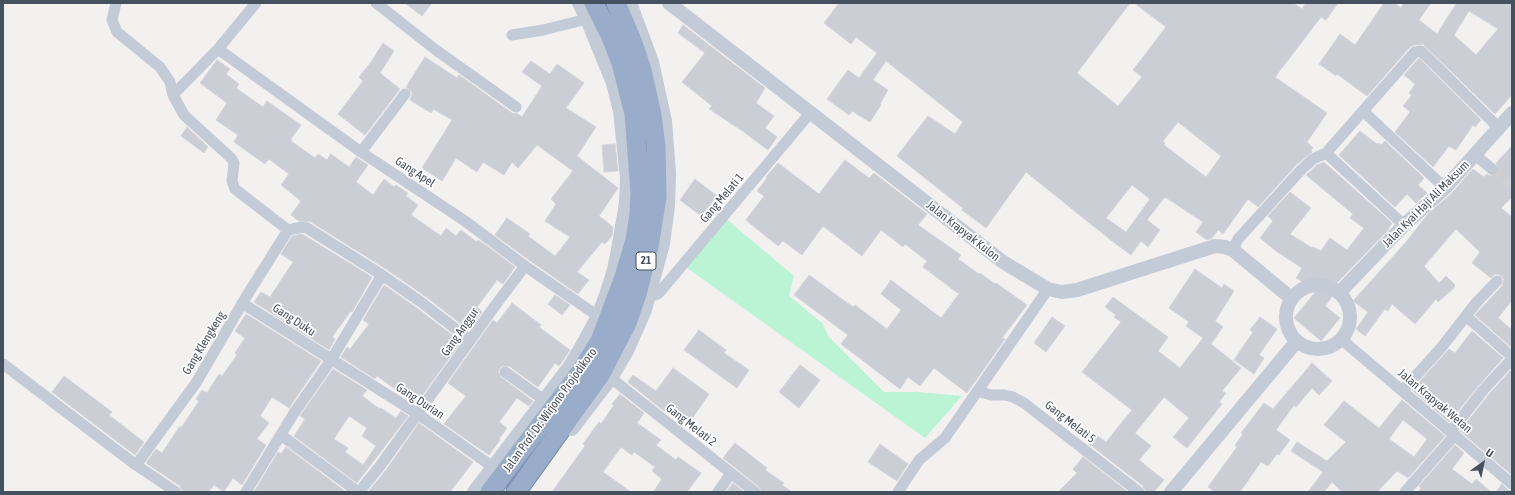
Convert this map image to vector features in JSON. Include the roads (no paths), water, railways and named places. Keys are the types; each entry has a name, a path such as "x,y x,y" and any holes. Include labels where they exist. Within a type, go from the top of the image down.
{"highway":[{"name":"21","path":"519,491 600,375 627,323 637,294 649,247 657,197 656,146 652,115 642,70 633,43 616,3"},
{"name":"Jalan Prof. Dr. Wirjono Projodikoro","path":"490,492 498,471 580,373 600,341 624,277 635,240 639,214 640,192 634,114 621,63 611,37 591,11"},
{"path":"498,471 519,491"}],"street":[{"path":"116,3 112,20 117,32 160,67 184,115 231,158 234,163 232,181 235,189 288,230 302,227 307,228 382,275 422,302 470,340"},
{"path":"171,88 218,49 256,3"},
{"path":"376,3 436,50 516,107"},
{"path":"474,492 498,471 544,400 570,366 598,316 614,270 620,244 626,203 627,178 620,111 591,11 578,3"},
{"path":"519,491 611,378 627,350 645,310 663,244 668,206 669,172 665,121 652,62 630,3"},
{"name":"Jalan Krapyak Kulon","path":"668,3 811,112 1044,295 1077,290 1215,246 1225,246 1233,250 1291,298"},
{"path":"512,35 543,30 591,11"},
{"name":"Gang Apel","path":"218,49 361,152 465,220 525,266 598,316"},
{"path":"1233,250 1238,239 1301,170 1313,159 1326,153 1415,52 1421,51 1499,128"},
{"path":"361,152 405,94"},
{"path":"1363,111 1444,188"},
{"name":"Gang Melati 1","path":"649,294 655,295 659,293 811,112"},
{"name":"Jalan Kyai Haji Ali Maksum","path":"1339,293 1404,225 1444,188 1512,113"},
{"path":"1326,153 1404,225"},
{"path":"1474,154 1492,169"},
{"name":"Gang Klengkeng","path":"136,465 196,383 242,303 288,230"},
{"name":"Gang Anggur","path":"359,492 380,466 525,266"},
{"path":"246,492 280,435 331,360 382,275"},
{"path":"1403,390 1441,348 1466,316 1497,281"},
{"path":"1318,284 1326,286 1339,293 1347,303 1350,314 1349,323 1342,338 1330,346 1316,349 1309,348 1297,341 1288,330 1286,324 1286,310 1291,298 1303,288 1318,284"},
{"path":"898,492 919,460 945,438 1044,295"},
{"name":"Gang Duku","path":"242,303 331,360"},
{"path":"1405,492 1453,433 1485,388 1512,358 1466,316"},
{"name":"Jalan Krapyak Wetan","path":"1342,338 1512,484"},
{"path":"1171,492 1297,341"},
{"name":"Gang Durian","path":"331,360 418,414 498,471"},
{"path":"3,364 136,465 176,492"},
{"path":"505,372 544,400"},
{"name":"Gang Melati 2","path":"611,378 755,492"},
{"name":"Gang Melati 5","path":"977,391 991,395 1005,395 1013,397 1024,403 1139,492"},
{"path":"280,435 359,492"},
{"path":"718,492 731,473"}],"tunnel":[{"path":"1492,169 1512,186"}]}
